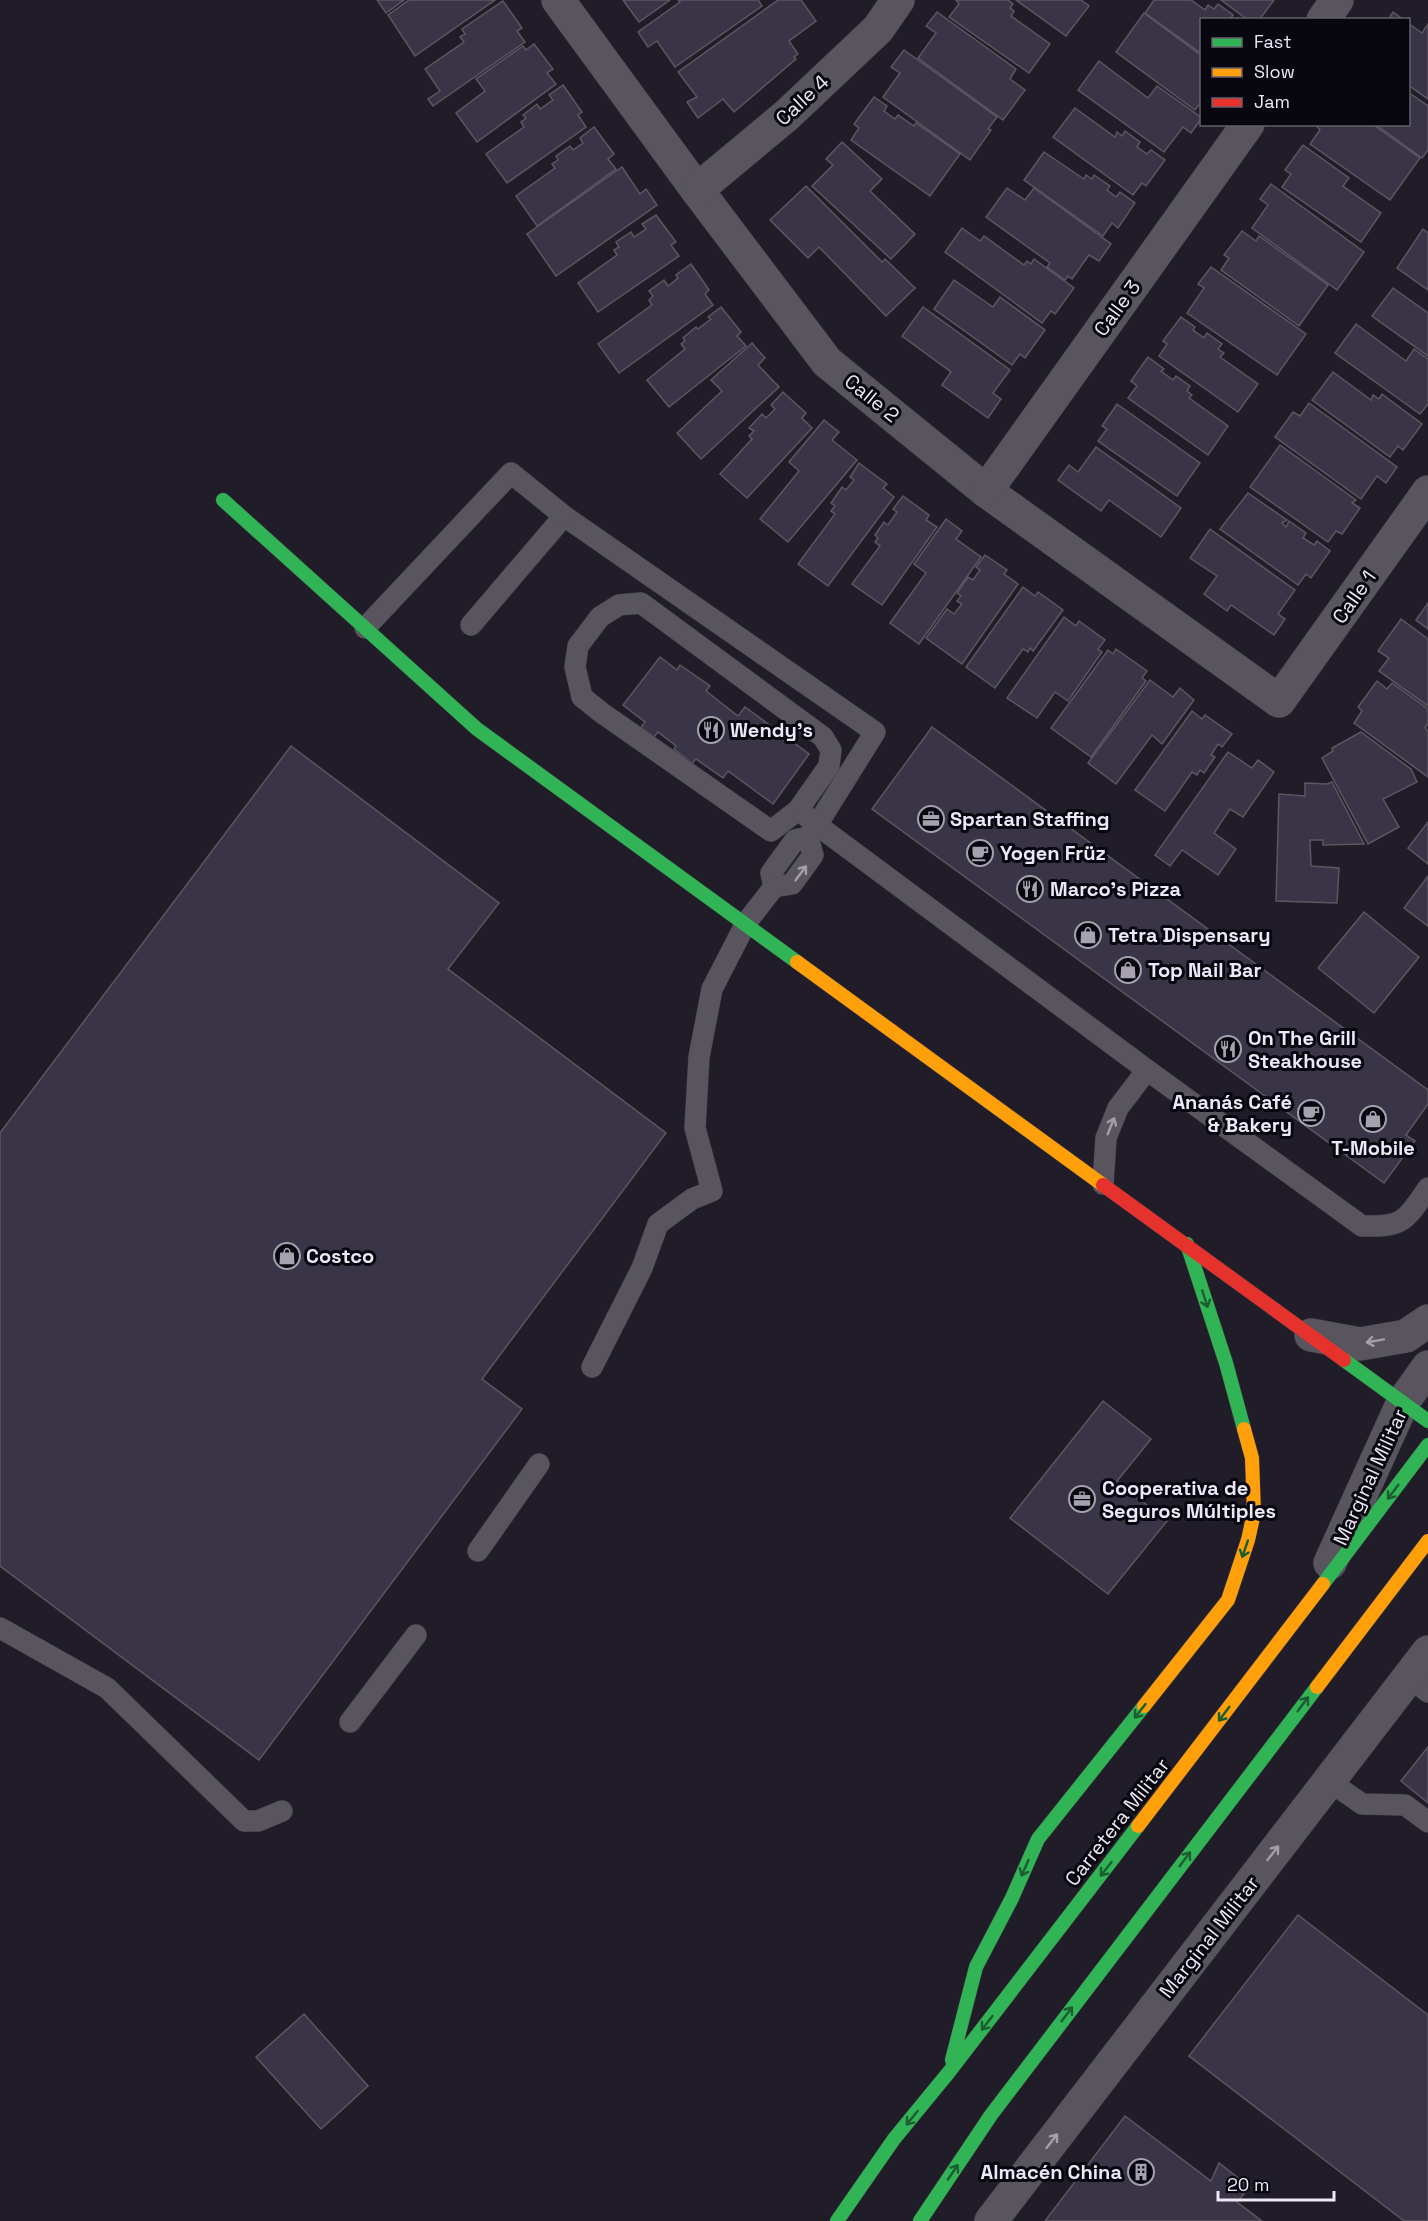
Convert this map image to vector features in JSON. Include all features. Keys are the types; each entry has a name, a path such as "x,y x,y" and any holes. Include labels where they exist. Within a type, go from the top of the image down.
{"main road":[{"path":"223,500 477,729 1416,1411"},
{"path":"949,2072 976,1967 1012,1898 1038,1839 1228,1600 1248,1540 1254,1513 1252,1458 1226,1363 1186,1244"},
{"name":"Carretera Militar","path":"837,2221 894,2139 949,2072 1428,1445"},
{"path":"920,2221 991,2115 1428,1541"}],"street":[{"name":"Calle 2","path":"558,0 827,362 986,491 1279,701"},
{"name":"Calle 4","path":"697,190 787,115 878,29 898,0"},
{"path":"1324,18 1337,0"},
{"name":"Calle 3","path":"986,491 1247,126"},
{"name":"Calle 1","path":"1279,701 1428,492"},
{"path":"1311,1335 1360,1344 1406,1336 1428,1321"},
{"name":"Marginal Militar","path":"1318,1590 1416,1411 1428,1367"},
{"name":"Marginal Militar","path":"991,2221 1329,1780 1422,1674"}],"lane":[{"path":"365,628 511,472 564,516 875,732 813,831 795,840 771,873 774,887 746,923 712,989 699,1057 695,1128 712,1191 692,1199 658,1224 642,1268 592,1367"},
{"path":"471,625 564,516"},
{"path":"641,603 823,737 831,750 829,766 798,810 771,831 582,697 575,667 578,646 600,616 619,605 641,603"},
{"path":"798,810 813,831 1362,1226 1385,1227 1407,1218 1428,1188"},
{"path":"1103,1184 1106,1138 1118,1108 1147,1070"},
{"path":"478,1551 539,1464"},
{"path":"0,1629 106,1688 244,1821 258,1821 282,1811"},
{"path":"350,1722 416,1635"},
{"path":"1329,1780 1362,1804 1410,1799 1428,1822"}],"building":[{"path":"377,0 404,0 386,13"},
{"path":"409,0 495,0 415,56 388,15"},
{"path":"623,0 670,0 639,22"},
{"path":"678,0 758,0 762,6 675,67 657,41 648,47 638,32 680,2"},
{"path":"778,0 801,0 816,21 789,41 798,54 794,57 796,59 734,112 723,99 698,118 687,102 697,97 678,72"},
{"path":"956,0 1008,0 1013,4 1010,8 1014,11 1011,16 1050,44 1029,73 949,17 959,4"},
{"path":"1016,0 1081,0 1089,6 1066,36"},
{"path":"1154,0 1191,0 1205,10 1208,5 1214,9 1218,4 1233,15 1231,18 1200,18 1200,53 1145,13"},
{"path":"1221,0 1274,0 1260,18 1245,18"},
{"path":"503,1 522,28 517,31 525,42 433,106 428,99 440,91 425,69 464,42 460,37 465,34 462,29"},
{"path":"937,12 1016,69 1010,79 1025,90 1003,120 918,58 936,33 926,26"},
{"path":"1393,12 1401,18 1389,18"},
{"path":"1144,13 1200,55 1200,104 1195,110 1116,52"},
{"path":"1410,24 1422,33 1428,24 1428,99 1410,86"},
{"path":"534,44 553,69 547,73 556,84 477,142 456,113 485,91 476,79 523,46 526,50"},
{"path":"904,50 997,117 988,129 991,130 970,160 883,97 900,73 891,67"},
{"path":"1099,61 1148,98 1157,86 1200,117 1200,121 1191,133 1183,127 1164,152 1078,90"},
{"path":"563,85 582,112 578,115 586,127 507,183 486,154 524,127 521,122 526,118 523,115 537,104 540,109 553,100 549,95"},
{"path":"1410,93 1428,106 1428,150 1422,158 1378,126 1410,126"},
{"path":"874,97 887,106 884,111 895,119 898,115 914,126 916,123 960,154 930,196 851,140 859,128 854,124"},
{"path":"1075,108 1115,137 1117,132 1122,136 1125,131 1140,142 1137,147 1147,154 1151,150 1165,160 1146,186 1142,183 1133,195 1053,137"},
{"path":"1317,126 1375,126 1420,158 1390,200 1310,144 1320,130"},
{"path":"594,127 614,154 608,159 616,169 537,226 516,196 555,168 552,164 558,160 556,156 570,146 573,150 583,143 580,138"},
{"path":"842,142 882,179 870,191 915,234 891,259 812,186 833,165 826,159"},
{"path":"1303,145 1349,178 1343,186 1381,213 1361,242 1282,187 1291,174 1285,170"},
{"path":"1044,152 1084,179 1086,175 1092,179 1094,175 1110,186 1107,190 1116,197 1120,192 1135,203 1118,228 1112,223 1103,236 1024,180"},
{"path":"622,167 640,194 646,189 657,205 556,276 527,234"},
{"path":"1271,184 1364,252 1337,290 1252,228 1268,205 1260,199"},
{"path":"806,186 882,262 885,259 915,288 886,316 819,247 808,258 770,220"},
{"path":"1007,188 1025,200 1034,188 1111,244 1099,261 1089,255 1072,279 1068,276 1065,280 1047,267 1050,263 986,217"},
{"path":"656,215 676,242 671,245 679,256 598,312 578,283 617,255 614,250 619,247 616,242 631,232 634,237 646,229 642,224"},
{"path":"962,228 980,241 984,236 1024,265 1027,261 1031,264 1034,259 1074,288 1055,314 1051,311 1042,323 945,252"},
{"path":"1423,229 1428,233 1428,290 1397,268"},
{"path":"1242,231 1256,241 1259,236 1328,285 1299,326 1221,270 1229,258 1224,255"},
{"path":"691,264 709,290 705,294 713,305 619,373 598,344 652,305 649,300 653,296 649,291 664,280 668,286 678,278 676,275"},
{"path":"1211,267 1306,334 1277,375 1187,313 1204,288 1198,284"},
{"path":"954,280 993,307 1000,297 1045,330 1025,358 1020,354 1012,365 934,309"},
{"path":"1393,288 1428,313 1428,356 1372,316"},
{"path":"721,307 741,332 737,336 746,346 669,407 647,380 685,349 681,344 685,341 683,338 696,327 698,329 711,319 708,317"},
{"path":"923,307 1010,370 993,393 1001,399 988,418 942,385 951,372 902,336"},
{"path":"1181,317 1195,327 1193,330 1204,338 1207,333 1222,344 1218,349 1224,353 1220,357 1258,384 1238,412 1159,356 1167,344 1163,341"},
{"path":"1356,324 1406,361 1414,349 1428,359 1428,404 1420,414 1335,353"},
{"path":"752,343 765,358 758,365 779,387 701,459 677,433 722,391 711,380"},
{"path":"1148,357 1164,369 1161,371 1173,380 1176,376 1190,386 1187,391 1192,395 1189,398 1228,426 1208,455 1128,398 1137,386 1131,381"},
{"path":"1333,372 1371,400 1373,395 1379,399 1382,394 1422,424 1403,450 1398,446 1390,457 1312,400"},
{"path":"783,392 806,413 802,418 812,428 747,498 720,474 752,439 749,436 754,431 749,428 762,414 766,418 775,409 771,405"},
{"path":"1309,403 1397,467 1386,483 1377,476 1361,499 1275,437 1293,412 1300,416"},
{"path":"1117,404 1200,463 1177,496 1098,441 1107,429 1102,426"},
{"path":"824,420 839,432 832,440 857,460 788,542 760,519 799,471 789,462"},
{"path":"1280,445 1356,500 1352,503 1360,508 1342,534 1336,531 1328,542 1250,487"},
{"path":"1096,447 1181,508 1161,537 1109,500 1101,511 1058,480 1069,465 1078,472"},
{"path":"859,463 887,484 883,488 894,497 828,586 798,564 835,514 831,511 835,506 831,503 842,487 846,490 854,480 850,477"},
{"path":"1248,493 1287,520 1282,523 1286,527 1289,521 1306,533 1303,538 1314,545 1317,541 1330,551 1311,578 1306,574 1298,585 1220,529"},
{"path":"903,496 929,515 926,520 937,527 882,605 852,584 880,546 875,542 878,538 875,535 884,522 888,525 897,512 893,509"},
{"path":"946,519 962,531 956,539 981,557 919,644 890,623 926,573 914,564"},
{"path":"1210,529 1295,590 1278,614 1285,619 1274,635 1231,605 1227,611 1204,594 1217,576 1190,558"},
{"path":"985,555 1007,570 1004,574 1018,584 962,664 926,638 947,609 954,614 962,604 957,601 961,596 957,593 968,577 973,580 980,570 976,567"},
{"path":"1023,587 1035,596 1038,592 1063,610 1033,651 1030,648 1028,652 1023,649 995,688 966,667"},
{"path":"1428,603 1428,629 1416,620"},
{"path":"1064,617 1076,626 1079,621 1105,640 1098,649 1102,652 1068,701 1055,692 1037,718 1007,698"},
{"path":"1401,619 1428,639 1428,706 1379,671 1389,658 1378,651"},
{"path":"1116,649 1147,671 1142,678 1146,681 1091,757 1051,728 1108,650 1113,654"},
{"name":"Wendy's","path":"660,657 677,670 680,665 710,686 706,691 738,716 745,707 809,754 773,804 728,771 723,778 696,759 692,763 658,732 654,737 641,727 645,722 623,705"},
{"path":"1150,680 1173,697 1180,688 1194,700 1162,744 1152,735 1116,784 1088,763"},
{"path":"1377,681 1387,689 1392,683 1428,709 1428,723 1425,728 1428,731 1428,777 1354,723 1362,711 1358,707"},
{"path":"1192,711 1202,719 1205,715 1232,734 1222,747 1218,744 1211,755 1215,757 1204,773 1200,770 1197,775 1192,772 1165,811 1135,790"},
{"path":"932,727 1428,1090 1428,1104 1406,1135 1415,1141 1384,1183 872,809"},
{"path":"1361,732 1411,769 1417,782 1383,799 1399,827 1368,844 1322,758 1333,751 1332,748"},
{"name":"Costco","path":"291,746 499,903 448,969 666,1133 482,1379 522,1409 259,1760 0,1566 0,1133"},
{"path":"1228,752 1252,768 1258,760 1274,772 1243,817 1230,809 1214,833 1236,849 1218,875 1182,850 1170,866 1155,855"},
{"path":"1332,782 1364,844 1323,845 1323,840 1310,840 1311,866 1339,868 1337,903 1276,901 1279,794 1305,796 1305,783 1327,784"},
{"path":"1428,822 1428,864 1408,848"},
{"path":"1428,876 1428,926 1404,908"},
{"path":"1364,912 1419,957 1374,1013 1318,968"},
{"name":"Cooperativa de Seguros Múltiples","path":"1103,1401 1151,1439 1117,1481 1167,1521 1108,1594 1010,1518"},
{"path":"1428,1747 1428,1803 1401,1781"},
{"path":"1298,1915 1428,2015 1428,2221 1404,2221 1189,2056"},
{"path":"304,2014 368,2086 321,2129 256,2057"},
{"name":"Almacén China","path":"1125,2116 1211,2181 1219,2163 1250,2187 1237,2202 1262,2221 1045,2221"}],"traffic: fast":[{"path":"223,500 477,729 797,962"},
{"path":"1187,1244 1226,1363 1244,1429"},
{"path":"1344,1360 1428,1421"},
{"path":"1323,1584 1428,1445"},
{"path":"920,2221 991,2115 1317,1687"},
{"path":"952,2060 976,1967 1012,1898 1038,1839 1144,1706"},
{"path":"837,2221 894,2139 949,2072 1138,1826"}],"traffic: slow":[{"path":"797,962 1103,1185"},
{"path":"1144,1706 1228,1600 1248,1540 1254,1513 1252,1458 1244,1429"},
{"path":"1317,1687 1428,1541"},
{"path":"1138,1826 1323,1584"}],"traffic: jam":[{"path":"1103,1185 1344,1360"}],"place":[{"name":"Wendy's","path":"711,730"},
{"name":"Spartan Staffing","path":"931,819"},
{"name":"Yogen Früz","path":"980,853"},
{"name":"Marco's Pizza","path":"1030,889"},
{"name":"Tetra Dispensary","path":"1088,935"},
{"name":"Top Nail Bar","path":"1128,970"},
{"name":"On The Grill Steakhouse","path":"1228,1049"},
{"name":"Ananás Café & Bakery","path":"1311,1113"},
{"name":"T-Mobile","path":"1373,1119"},
{"name":"Costco","path":"287,1256"},
{"name":"Cooperativa de Seguros Múltiples","path":"1082,1499"},
{"name":"Almacén China","path":"1141,2172"}]}
